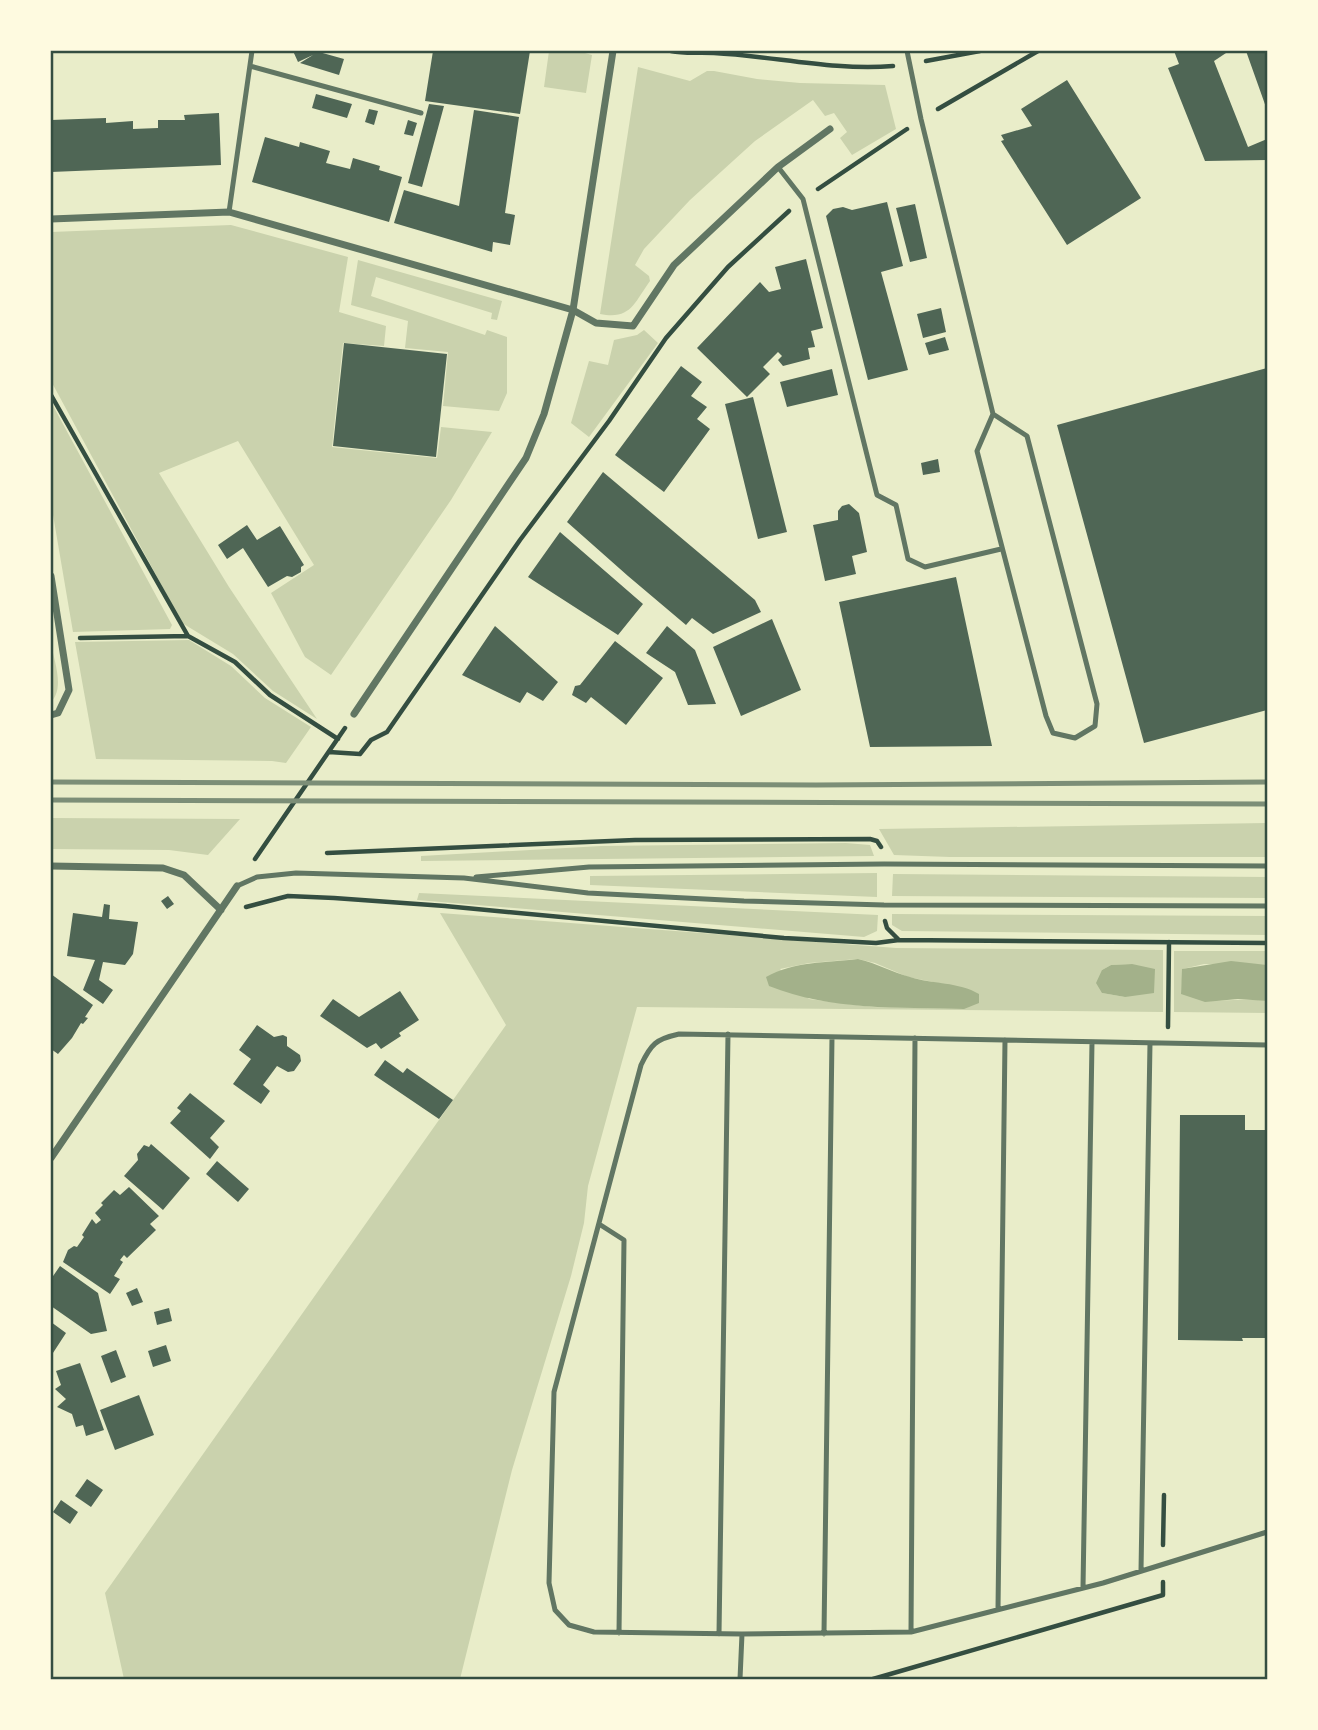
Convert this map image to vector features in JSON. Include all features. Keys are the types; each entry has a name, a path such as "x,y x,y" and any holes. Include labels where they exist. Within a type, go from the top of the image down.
{"street":[{"path":"354,714 526,458 544,414 573,310 613,51"},
{"path":"51,219 229,212 573,310 596,323 633,326 674,265 778,167 830,129"},
{"path":"51,576 69,690 58,713 51,715"},
{"path":"51,866 163,868 184,875 221,910"},
{"path":"51,1158 237,886"}],"lane":[{"path":"229,212 252,51"},
{"path":"907,51 993,414 977,451 1046,716 1053,733 1075,738 1095,726 1097,704 1027,436 993,414"},
{"path":"250,66 421,113"},
{"path":"778,167 803,199 877,495 896,505 908,559 925,567 1001,549"},
{"path":"464,878 589,867 884,864 1267,866"},
{"path":"237,886 257,877 296,873 464,878 588,893 744,901 884,905 1267,906"},
{"path":"1267,1045 728,1034 679,1034 662,1038 649,1049 641,1065 554,1392 549,1583 555,1610 569,1625 594,1632 911,1632 1083,1588 1267,1532"},
{"path":"719,1634 728,1034"},
{"path":"824,1634 832,1037"},
{"path":"911,1632 915,1038"},
{"path":"998,1609 1005,1040"},
{"path":"1083,1588 1092,1042"},
{"path":"1141,1571 1150,1043"},
{"path":"599,1224 624,1240 619,1633"},
{"path":"740,1679 742,1634"}],"path":[{"path":"671,51 714,52 801,64 883,67 980,51"},
{"path":"329,752 360,754 370,740 387,732 520,540 609,421 666,338 728,267 803,199 921,119 1038,51"},
{"path":"51,395 188,636"},
{"path":"62,638 188,636 235,662 270,695 338,739"},
{"path":"237,886 354,714"},
{"path":"221,910 252,906 288,896 322,897 418,903 784,938 876,943 899,940 1267,943"},
{"path":"1168,1012 1169,942"},
{"path":"873,1679 1163,1595 1162,1589"}],"shaded area":[{"path":"549,51 578,51 592,55 586,93 544,87"},
{"path":"638,67 690,81 707,71 714,71 800,83 885,85 896,129 852,155 840,138 847,132 834,113 825,116 813,100 755,141 690,200 644,249 635,265 649,276 650,281 631,308 619,314 600,314"},
{"path":"231,225 348,257 339,312 386,326 384,346 343,343 332,447 437,458 441,427 492,432 451,500 331,675 305,657 271,593 314,565 238,441 159,473 229,587 317,719 273,691 233,654 182,623 51,381 51,232"},
{"path":"358,260 502,301 497,320 491,319 492,313 376,277 371,296 485,335 487,330 507,337 507,393 499,411 443,406 448,352 405,348 408,321 351,305"},
{"path":"644,330 658,343 589,437 571,423 589,361 608,365 614,340 637,335"},
{"path":"51,402 172,625 170,629 73,632 51,503"},
{"path":"189,640 231,666 265,698 311,727 286,763 96,759 75,642"},
{"path":"51,643 58,682 51,702"},
{"path":"51,818 240,819 208,855 169,850 51,849"},
{"path":"1267,823 1267,857 894,855 879,829"},
{"path":"870,845 874,856 421,861 421,856 601,846"},
{"path":"877,873 877,897 590,885 590,876"},
{"path":"893,874 1267,877 1267,898 892,896"},
{"path":"419,893 878,915 877,931 864,937 417,900"},
{"path":"440,913 896,948 1163,950 1163,1012 637,1007 588,1186 584,1223 571,1276 512,1470 460,1679 124,1679 105,1593 506,1025","holes":["858,959 908,977 948,985 964,1009 872,1007 809,999 780,969 809,963","1132,964 1125,997 1102,993 1102,970 1111,965"]},
{"path":"892,914 1267,916 1267,935 902,931 892,925"},
{"path":"1174,951 1267,951 1267,965 1204,964 1183,969 1181,993 1213,1000 1267,1001 1267,1013 1174,1012"},
{"path":"858,959 910,977 971,990 979,994 979,1003 964,1009 841,1004 816,1000 769,986 766,977 799,965"},
{"path":"1231,961 1267,965 1267,1001 1238,999 1205,1002 1181,994 1182,969"},
{"path":"1132,964 1155,969 1154,993 1125,997 1102,993 1096,983 1102,970 1111,965"}],"building":[{"path":"293,51 321,51 319,52 344,59 339,75 300,63 313,55 298,62"},
{"path":"433,51 530,51 520,114 425,101"},
{"path":"1174,51 1229,51 1214,61 1248,147 1267,139 1267,160 1205,161 1168,68 1179,64"},
{"path":"1246,51 1267,51 1267,110"},
{"path":"1067,80 1141,198 1067,245 1001,141 1004,140 1001,135 1032,126 1021,109"},
{"path":"316,94 352,104 347,118 312,108"},
{"path":"429,104 444,106 422,187 408,183"},
{"path":"369,109 378,111 374,125 365,122"},
{"path":"474,110 519,117 505,213 515,215 510,245 493,242 492,252 394,223 404,190 459,206"},
{"path":"219,113 221,165 51,172 51,120 106,118 106,123 133,121 133,129 158,128 158,120 185,120 184,115"},
{"path":"408,120 417,123 413,136 404,134"},
{"path":"265,137 299,147 300,142 330,151 326,163 350,169 353,158 380,166 379,170 402,177 389,222 252,182"},
{"path":"887,202 903,266 881,272 908,370 868,380 826,216 833,209 843,207 852,210"},
{"path":"915,204 927,258 910,262 896,208"},
{"path":"806,259 823,328 811,331 815,347 808,348 810,359 783,366 778,360 782,356 778,352 763,367 770,374 747,397 697,348 760,282 769,292 781,289 775,267"},
{"path":"941,308 946,332 923,338 917,314"},
{"path":"945,337 949,350 929,355 925,343"},
{"path":"344,343 447,354 436,457 333,446"},
{"path":"681,366 702,382 691,396 707,407 697,419 710,429 664,492 615,455"},
{"path":"1267,368 1267,710 1144,743 1057,425"},
{"path":"832,369 838,395 787,407 780,382"},
{"path":"753,397 787,532 758,539 725,404"},
{"path":"938,459 940,472 923,475 921,463"},
{"path":"603,472 755,600 761,612 713,634 692,618 686,625 567,522"},
{"path":"849,504 859,513 867,552 852,556 856,574 825,581 813,525 838,520 838,511"},
{"path":"247,525 257,540 280,526 304,565 301,572 292,577 287,576 268,587 243,548 227,559 218,545"},
{"path":"560,532 643,604 618,635 528,577"},
{"path":"956,577 992,746 870,747 839,602"},
{"path":"772,619 801,690 741,716 713,647"},
{"path":"495,626 558,682 543,701 527,692 520,703 462,675"},
{"path":"667,626 695,650 716,704 688,705 675,672 646,653"},
{"path":"615,641 663,678 626,725 591,697 586,703 572,695 575,686 580,685"},
{"path":"168,896 174,904 167,909 161,901"},
{"path":"104,904 110,905 109,919 138,922 133,954 125,965 103,962 99,980 113,990 103,1004 83,990 95,960 67,956 73,913 102,917"},
{"path":"51,974 93,1005 85,1017 88,1018 81,1023 58,1054 51,1049"},
{"path":"400,991 419,1020 381,1049 376,1043 367,1048 320,1016 333,999 359,1017"},
{"path":"257,1025 274,1037 287,1037 287,1046 300,1055 301,1061 294,1071 288,1072 277,1066 263,1085 270,1091 261,1104 233,1084 251,1059 239,1050"},
{"path":"385,1060 403,1073 407,1068 453,1100 439,1119 374,1075"},
{"path":"190,1093 225,1121 210,1138 219,1147 210,1159 170,1123 181,1111 177,1108"},
{"path":"1180,1115 1245,1115 1245,1130 1267,1130 1267,1338 1242,1338 1243,1341 1178,1340"},
{"path":"151,1144 190,1178 163,1210 124,1176 138,1160 137,1154 144,1145 149,1147"},
{"path":"217,1161 249,1189 238,1202 206,1174"},
{"path":"129,1187 159,1216 150,1224 156,1230 127,1258 124,1255 120,1260 123,1262 114,1276 120,1279 110,1294 63,1262 68,1250 77,1247 84,1237 82,1235 92,1219 96,1224 101,1220 95,1213 103,1205 101,1203 114,1190 120,1195"},
{"path":"60,1266 98,1293 107,1331 91,1334 51,1306 51,1279"},
{"path":"137,1288 143,1302 132,1306 126,1293"},
{"path":"169,1308 172,1321 157,1325 154,1312"},
{"path":"51,1322 66,1333 51,1356"},
{"path":"166,1345 171,1361 153,1367 148,1351"},
{"path":"116,1350 126,1377 111,1383 101,1356"},
{"path":"80,1363 104,1430 86,1436 83,1425 76,1427 72,1414 57,1407 66,1399 55,1389 61,1385 56,1371"},
{"path":"139,1395 154,1435 115,1450 100,1410"},
{"path":"87,1479 103,1490 91,1507 75,1496"},
{"path":"61,1500 78,1512 70,1524 53,1512"}],"railway":[{"path":"51,782 816,785 1267,782"},
{"path":"51,800 1267,804"}]}
